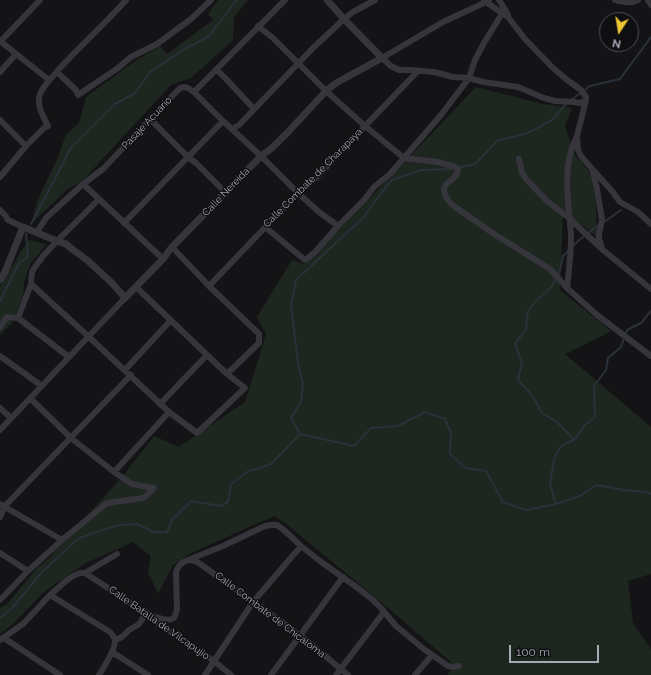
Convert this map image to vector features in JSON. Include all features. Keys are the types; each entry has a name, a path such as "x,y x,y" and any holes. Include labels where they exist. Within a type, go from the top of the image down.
{"street":[{"path":"40,0 0,41 49,80"},
{"path":"0,177 26,146 44,128 48,126 41,112 39,100 40,94 49,80 72,54 126,0"},
{"path":"57,72 76,90 78,95 118,68 130,57 157,44 191,19 211,0"},
{"path":"285,0 194,92 298,193 319,212 338,226"},
{"path":"327,0 382,58 391,66 399,70 434,72 452,77 469,78 483,82 518,87 555,101 579,103 586,100"},
{"path":"232,129 239,125 298,63 344,19 353,12 375,0"},
{"path":"499,0 508,17"},
{"path":"615,0 631,2 638,0"},
{"path":"648,0 651,5"},
{"path":"486,1 508,17 525,39 552,67 586,97 577,136 571,148 567,170 571,247 567,288"},
{"name":"Calle Nereida","path":"0,430 172,247 261,156 272,148 290,130 326,91 336,83 443,22 486,1"},
{"path":"265,227 305,260 315,252 364,200 374,187 390,174 441,115 469,78 475,60 502,12"},
{"path":"258,26 274,38 326,91 404,158 438,162 458,169 457,176 445,186 444,191 451,204 494,234 550,269 567,288 597,315 651,356"},
{"path":"0,72 16,54"},
{"path":"217,70 254,109"},
{"name":"Calle Combate de Charapaya","path":"209,286 298,193 317,177 418,71"},
{"name":"Pasaje Acuario","path":"37,232 46,218 83,184 103,169 180,88 188,88 194,92"},
{"path":"0,120 26,146"},
{"path":"150,120 226,193"},
{"path":"124,223 223,121"},
{"path":"577,136 578,150 586,162 620,202 638,212 651,224"},
{"path":"519,159 522,173 547,201 569,218 602,250 651,289"},
{"path":"592,169 602,220 599,234 602,250"},
{"path":"83,184 162,259"},
{"path":"18,318 31,284 32,272 35,267 57,241 99,199"},
{"path":"0,210 6,215 8,220 66,244 87,260 118,289 125,298"},
{"path":"0,280 2,271 23,227"},
{"path":"172,247 209,286 259,334 259,343 227,374"},
{"path":"31,284 131,375 160,404 197,434 245,388 227,374 136,287"},
{"path":"0,328 7,316 18,318 69,357"},
{"path":"125,370 171,320"},
{"path":"160,404 207,355"},
{"path":"0,356 42,386"},
{"path":"0,517 2,505 71,438 131,375"},
{"path":"0,600 28,571 62,540 108,503 144,498 154,488 132,484 114,472 71,438 30,398"},
{"path":"0,408 11,418"},
{"path":"114,472 169,412"},
{"path":"2,505 62,540"},
{"path":"115,640 122,638 129,630 138,625 145,612 165,620 171,620 174,618 177,610 176,573 180,564 271,524 277,525 284,530 320,561 373,600 396,626 432,655 448,666 459,666"},
{"path":"205,675 253,602 301,546"},
{"path":"0,554 28,571"},
{"path":"60,675 2,639 23,624 50,595 75,575 85,573 117,554"},
{"name":"Calle Combate de Chicaloma","path":"189,560 196,561 204,566 300,635 348,675"},
{"name":"Calle Batalla de Vilcapujio","path":"85,573 145,612 159,624 231,675"},
{"path":"271,675 343,577"},
{"path":"50,595 110,632 113,636 115,644 99,675"},
{"path":"336,675 384,612"},
{"path":"112,652 148,675"},
{"path":"415,675 432,655"}],"shaded area":[{"path":"218,0 248,0 234,17 233,40 191,78 171,85 83,180 67,190 31,224 38,199 57,159 66,135 79,123 86,97 135,61 160,46 167,54 213,20 208,14"},
{"path":"476,87 543,104 572,108 565,126 575,155 595,178 597,237 563,210 560,290 611,331 565,354 651,427 651,574 628,581 633,623 651,649 651,675 448,675 453,664 387,607 285,523 274,516 189,554 173,565 158,594 148,572 151,556 133,542 86,563 45,591 13,624 0,634 0,608 8,603 37,568 50,557 121,478 154,436 179,447 245,402 266,334 257,317 292,260 305,264"},
{"path":"29,240 47,244 30,264 24,282 23,296 12,323 0,335 0,287"}],"waterway":[{"path":"31,224 70,149 115,104 135,93 150,72 185,49 209,36 237,0"},
{"path":"571,100 590,86 620,79 651,37"},
{"path":"458,168 475,164 497,141 528,133 552,120 566,104"},
{"path":"300,434 291,418 301,402 303,384 298,363 291,305 296,280 364,217 392,180 421,170 452,169"},
{"path":"604,222 621,210"},
{"path":"572,247 600,224"},
{"path":"0,301 19,263 28,257 26,234"},
{"path":"569,250 563,256 560,270 552,286 528,311 526,329 515,344 522,363 518,380 532,395 542,413 557,422 574,440"},
{"path":"556,504 550,484 554,459 561,446 574,440 585,425 595,417 594,386 606,370 608,358 621,347 627,330 641,323 651,311"},
{"path":"0,618 13,607 42,572 79,538 118,525 137,524 153,532 167,532 172,520 191,501 220,506 228,502 231,484 247,472 271,464 300,434 354,446 371,428 398,426 425,412 445,419 451,433 450,454 465,468 486,471 503,502 526,510 556,504 580,496 596,485 647,492 651,494"}]}
